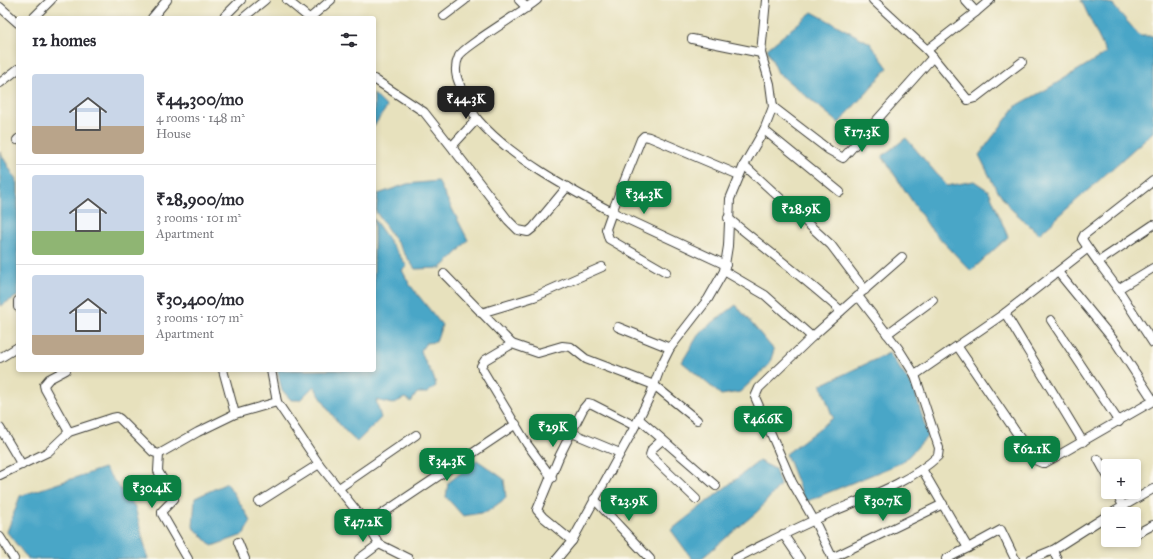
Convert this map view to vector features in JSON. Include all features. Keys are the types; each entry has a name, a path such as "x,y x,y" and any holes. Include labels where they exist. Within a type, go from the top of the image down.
{"street":[{"path":"35,16 51,0"},
{"path":"154,16 167,0"},
{"path":"225,16 240,0"},
{"path":"245,16 265,0"},
{"path":"287,0 307,16"},
{"path":"312,16 331,0"},
{"path":"444,16 466,0"},
{"path":"519,0 527,8"},
{"path":"537,0 463,50 459,56 455,71 456,80 477,119 515,153 567,187 612,212 725,268 765,295 812,338"},
{"path":"557,559 572,541 620,454 654,386 661,366 670,348 708,299 725,268 730,199 739,175 764,130 773,107 770,84 761,53 766,0"},
{"path":"873,0 927,50 968,100 971,100 1022,62"},
{"path":"965,0 976,12"},
{"path":"927,50 990,0"},
{"path":"0,6 16,21"},
{"path":"692,39 761,53"},
{"path":"773,107 829,150 843,158 933,57"},
{"path":"0,83 16,71"},
{"path":"376,79 424,112 508,220 522,232 528,232 533,228 567,187"},
{"path":"454,150 453,145 456,140 477,119"},
{"path":"764,130 840,192"},
{"path":"666,272 607,237 606,229 641,139 644,136 649,137 739,175"},
{"path":"744,166 826,241 865,290"},
{"path":"1153,182 1113,211 1082,237 1082,241 1118,289 1153,343"},
{"path":"728,218 766,250 805,278 841,311"},
{"path":"1098,262 1153,225"},
{"path":"916,375 1005,313 1088,248"},
{"path":"902,257 841,311 759,388 756,397 792,482 814,520 833,558 943,504"},
{"path":"481,313 534,297 602,267"},
{"path":"1118,289 1153,268"},
{"path":"958,346 1035,460 1042,464 1119,422 1153,400 1116,343 1058,272"},
{"path":"444,274 512,344 538,353 567,346 575,350 586,359 654,386 697,420"},
{"path":"735,559 783,534 884,490 922,469 938,456 939,448 916,375 898,348 858,296"},
{"path":"887,334 933,300"},
{"path":"1005,313 1083,442"},
{"path":"1051,320 1119,422"},
{"path":"618,327 670,348"},
{"path":"512,344 485,360 481,366 527,444 552,478"},
{"path":"0,358 16,348"},
{"path":"62,372 49,378 44,385 44,390 69,432"},
{"path":"224,372 235,414"},
{"path":"271,372 278,402 319,464 367,524 379,544 409,559"},
{"path":"0,475 48,452 69,432 117,417 153,452 159,454 198,432 235,414 278,402"},
{"path":"572,541 543,517 537,510 560,457 588,403 637,422 662,440 716,486"},
{"path":"367,524 516,424"},
{"path":"0,428 22,465"},
{"path":"572,433 620,454"},
{"path":"339,488 416,435"},
{"path":"662,440 652,449 650,455 696,500"},
{"path":"159,454 158,471 174,498 162,511 162,514 188,559"},
{"path":"1098,459 1101,464"},
{"path":"259,502 319,464"},
{"path":"922,469 968,548"},
{"path":"1120,499 1123,506 1153,489"},
{"path":"594,499 650,559"},
{"path":"1031,559 1053,550 1101,520"},
{"path":"1141,531 1153,525"},
{"path":"946,559 1001,530 1015,559"},
{"path":"783,534 800,559"},
{"path":"0,537 14,559"},
{"path":"238,542 245,559"},
{"path":"359,559 379,544"},
{"path":"1053,550 1057,559"}],"water":[{"path":"1081,0 1097,0 1112,4 1140,36 1153,36 1153,132 1039,234 1010,208 994,185 979,155 1016,106 1106,53"},
{"path":"812,12 870,43 888,68 839,123 778,73 767,49"},
{"path":"376,96 387,107 376,123"},
{"path":"906,138 947,186 974,181 989,191 1008,237 971,271 930,228 882,156"},
{"path":"0,152 16,180 16,297 0,306"},
{"path":"438,181 468,240 441,268 415,269 376,212 378,194 407,184"},
{"path":"376,222 407,266 402,270 410,285 442,325 436,342 426,343 421,350 436,386 427,393 417,393 411,402 405,398 392,404 376,400 381,418 357,442 344,430 333,416 314,386 300,400 291,400 282,390 278,372 376,372"},
{"path":"736,305 774,350 769,365 740,392 721,395 682,362 700,332"},
{"path":"889,353 914,389 928,436 903,462 805,502 786,454 833,418 821,385"},
{"path":"477,460 504,479 506,498 487,512 463,516 446,497 448,483"},
{"path":"759,461 775,469 780,485 758,511 701,559 692,559 671,530"},
{"path":"104,468 135,507 148,559 28,559 7,532 20,496"},
{"path":"227,483 251,521 243,535 212,546 193,527 195,498"}]}
